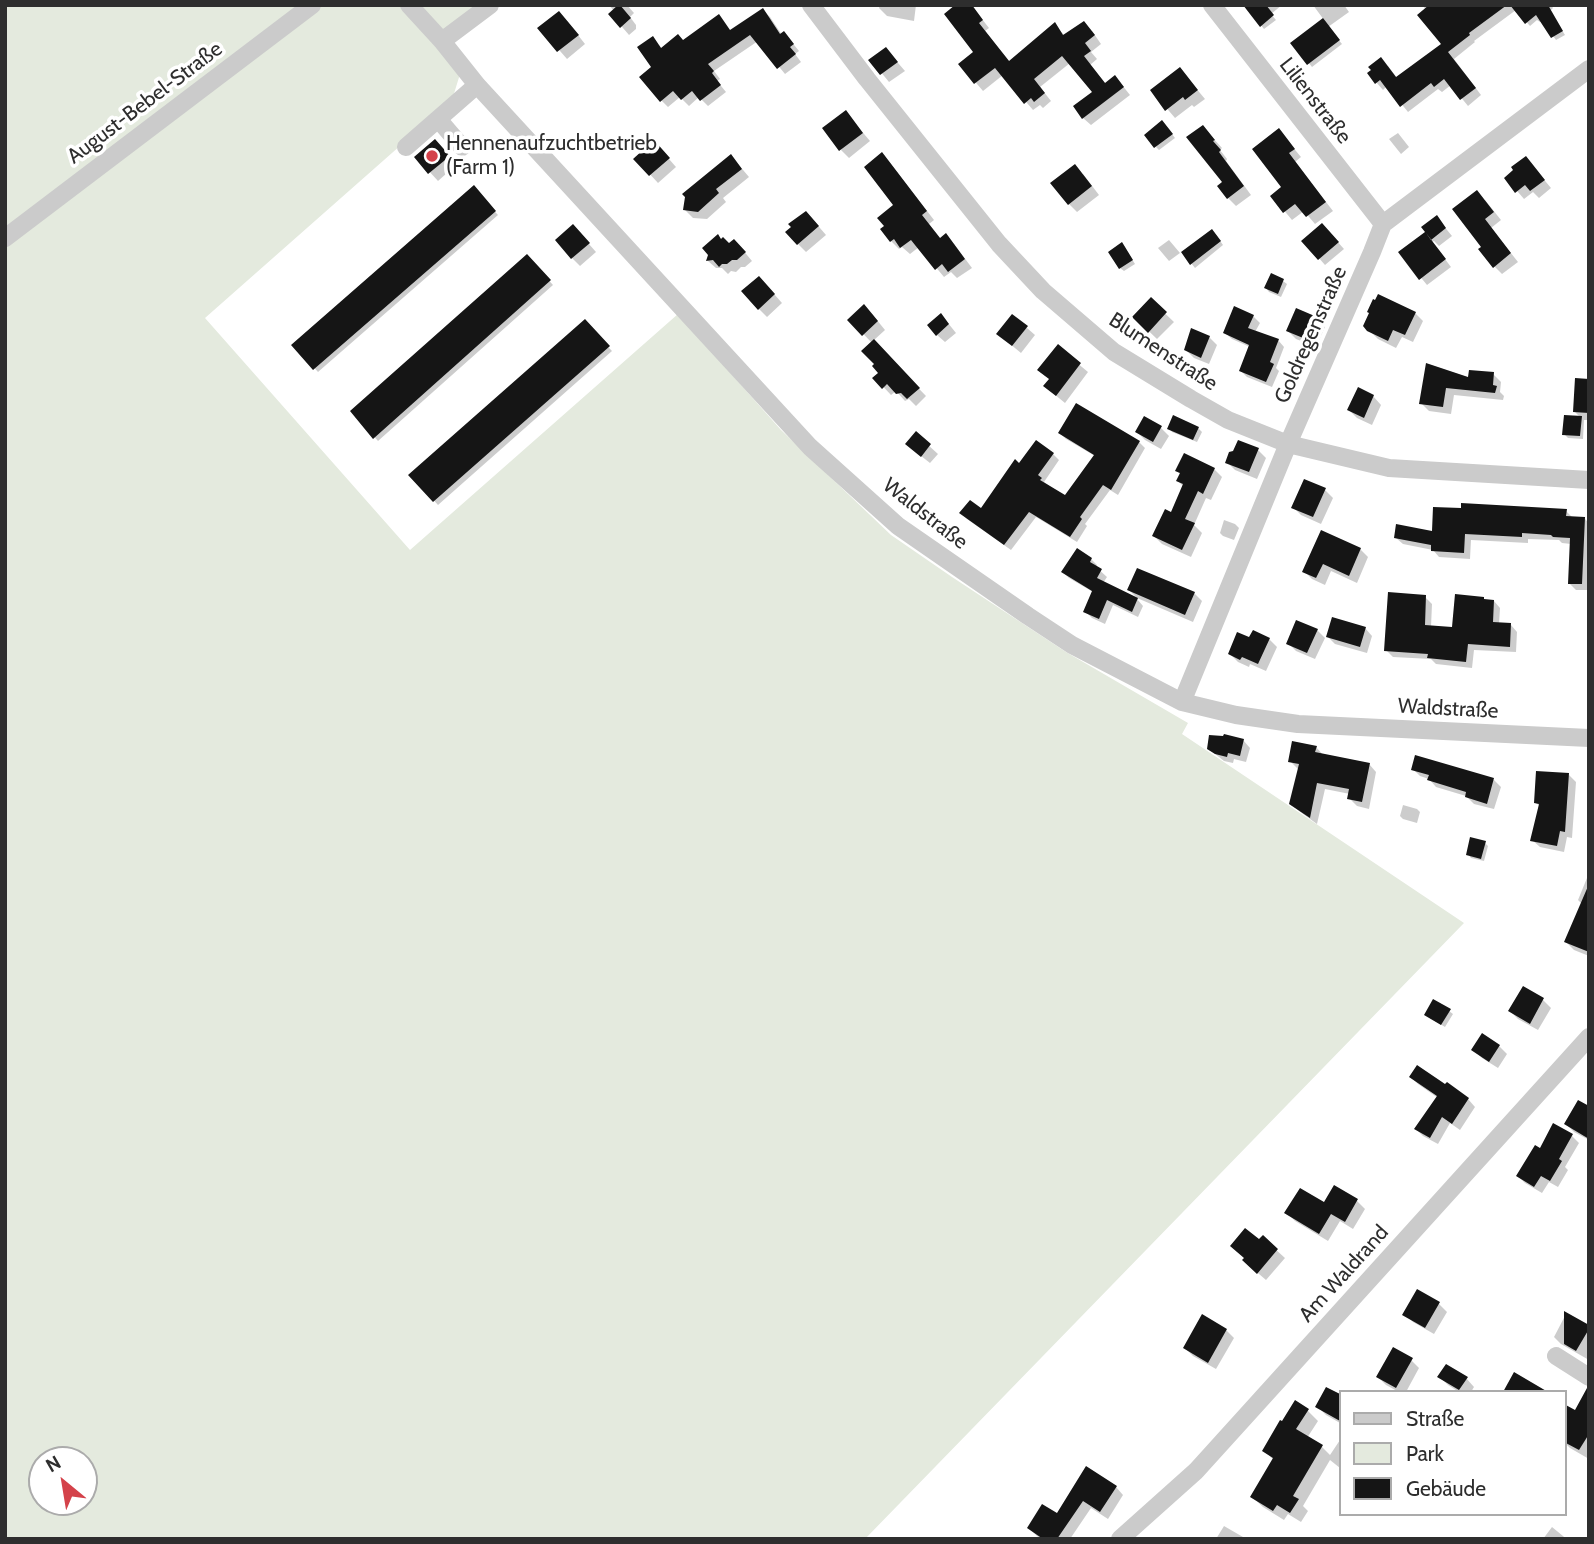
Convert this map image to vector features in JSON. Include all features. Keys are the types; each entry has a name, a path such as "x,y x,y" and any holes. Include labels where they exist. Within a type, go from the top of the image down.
{"street":[{"name":"August-Bebel-Straße","path":"5,238 312,5"},
{"name":"Waldstraße","path":"409,5 477,85 810,447 898,526 1072,645 1182,702 1236,715 1298,724 1589,738"},
{"path":"442,41 490,5"},
{"name":"Blumenstraße","path":"811,5 999,244 1043,291 1114,352 1191,400 1228,420 1288,444 1389,468 1589,480"},
{"name":"Lilienstraße","path":"1212,5 1383,225"},
{"path":"1383,225 1589,69"},
{"path":"406,147 477,85"},
{"path":"438,119 462,146"},
{"name":"Goldregenstraße","path":"1182,702 1288,444 1383,225"},
{"name":"Am Waldrand","path":"1126,1537 1196,1471 1589,1037"},
{"path":"1556,1356 1589,1377"}],"green space":[{"path":"5,5 482,5 444,34 465,58 452,100 205,318 410,550 678,314 781,430 891,535 1066,652 1188,723 1182,734 1464,923 865,1539 5,1539"}],"building":[{"path":"618,5 631,18 620,28 608,14"},
{"path":"955,5 972,5 983,20 979,23 1009,61 1055,22 1063,35 1084,21 1095,35 1085,43 1091,51 1084,56 1105,83 1115,75 1124,87 1082,119 1073,106 1092,92 1062,56 1034,79 1045,93 1034,102 1031,98 1024,104 995,68 974,84 958,64 973,52 944,14"},
{"path":"1243,5 1266,5 1274,15 1260,27"},
{"path":"1429,5 1507,5 1448,52 1476,88 1460,100 1444,79 1434,87 1431,83 1400,107 1380,80 1375,84 1367,73 1371,70 1368,67 1381,57 1396,77 1441,44 1417,15"},
{"path":"1510,5 1548,5 1563,31 1551,38 1536,15 1525,24"},
{"path":"763,8 780,34 784,31 794,44 790,47 796,54 777,69 750,35 708,64 721,85 700,101 692,91 681,100 673,91 660,102 639,77 651,67 637,47 653,36 661,48 678,34 683,40 719,14 730,30"},
{"path":"559,11 579,35 557,52 537,28"},
{"path":"1323,18 1340,40 1307,65 1290,43"},
{"path":"886,47 898,62 880,75 868,60"},
{"path":"1180,67 1198,90 1185,100 1183,97 1165,111 1150,90"},
{"path":"846,110 863,133 839,151 822,128"},
{"path":"1162,120 1173,134 1154,148 1144,135"},
{"path":"1203,125 1244,186 1227,199 1217,186 1222,182 1186,137"},
{"path":"1279,128 1295,149 1289,153 1326,202 1306,217 1295,204 1283,213 1270,196 1281,187 1252,149"},
{"name":"Hennenaufzuchtbetrieb (Farm 1)","path":"435,139 450,156 428,174 414,157"},
{"path":"654,140 670,158 649,176 633,159"},
{"path":"882,152 927,211 922,215 940,238 946,233 965,259 948,272 942,264 935,270 911,240 900,248 894,239 890,242 880,229 884,226 877,218 893,205 864,167"},
{"path":"731,154 742,169 716,189 719,193 698,212 683,210 685,197 682,194"},
{"path":"1526,156 1545,180 1530,191 1525,185 1515,193 1504,178 1513,170 1511,167"},
{"path":"1075,164 1092,186 1068,205 1050,183"},
{"path":"474,185 496,211 313,370 291,345"},
{"path":"1477,190 1494,212 1485,219 1511,253 1493,268 1478,249 1481,247 1452,209"},
{"path":"806,211 819,226 797,245 785,232 791,227 788,224"},
{"path":"1437,215 1446,228 1431,240 1446,259 1419,280 1398,252 1425,232 1421,227"},
{"path":"1322,223 1339,242 1318,260 1301,241"},
{"path":"573,224 590,243 571,259 555,240"},
{"path":"1212,229 1221,241 1190,265 1181,252"},
{"path":"718,234 729,243 734,239 746,252 737,260 719,267 713,260 706,261 708,255 702,248"},
{"path":"1122,242 1133,260 1119,269 1108,252"},
{"path":"527,254 551,280 373,439 350,411"},
{"path":"1271,273 1284,279 1278,294 1264,288"},
{"path":"759,276 775,294 758,310 741,291"},
{"path":"1378,294 1416,312 1405,335 1393,330 1388,341 1367,331 1363,326 1373,299 1375,300"},
{"path":"1151,297 1167,312 1148,333 1132,317"},
{"path":"864,304 878,321 862,336 847,320"},
{"path":"1234,306 1254,315 1248,328 1279,339 1270,362 1274,364 1266,382 1239,371 1249,345 1223,333"},
{"path":"1296,308 1317,317 1308,340 1286,331"},
{"path":"941,313 949,324 936,336 927,325"},
{"path":"1012,314 1028,326 1012,346 996,334"},
{"path":"585,319 610,346 433,502 408,475"},
{"path":"1191,328 1210,336 1201,358 1184,350"},
{"path":"874,339 920,388 907,399 901,393 896,394 887,384 882,389 872,378 878,373 872,366 874,364 861,351"},
{"path":"1058,344 1081,363 1056,396 1043,386 1049,379 1037,370"},
{"path":"1426,363 1468,377 1469,370 1494,372 1493,385 1497,386 1495,393 1446,388 1443,407 1419,404"},
{"path":"1575,378 1589,379 1589,413 1573,412"},
{"path":"1358,387 1374,395 1364,418 1347,410"},
{"path":"1076,403 1140,441 1111,490 1103,485 1080,517 1082,519 1070,537 1029,512 1004,545 959,513 970,500 981,508 1015,459 1019,463 1036,440 1054,453 1038,475 1042,478 1040,480 1065,495 1094,455 1058,433"},
{"path":"1173,415 1199,427 1193,440 1167,429"},
{"path":"1564,415 1582,416 1580,436 1562,435"},
{"path":"1144,416 1162,426 1153,442 1135,432"},
{"path":"916,431 931,444 921,457 905,444"},
{"path":"1238,440 1259,448 1249,472 1225,463"},
{"path":"1184,453 1215,468 1203,494 1198,491 1185,519 1195,523 1182,550 1152,536 1165,509 1171,512 1183,484 1176,481 1180,473 1175,471"},
{"path":"1304,479 1326,488 1313,517 1291,508"},
{"path":"1461,503 1567,509 1566,516 1585,517 1582,584 1568,584 1570,538 1522,533 1522,537 1465,534 1464,553 1431,551 1431,545 1394,538 1396,524 1432,531 1433,507 1461,508"},
{"path":"1321,530 1361,548 1349,576 1323,564 1316,578 1302,572"},
{"path":"1077,548 1092,558 1090,562 1102,569 1097,578 1138,598 1132,612 1107,600 1099,619 1083,612 1092,591 1061,572"},
{"path":"1137,568 1195,592 1185,615 1127,590"},
{"path":"1388,592 1426,595 1425,625 1452,627 1455,594 1494,600 1493,622 1511,623 1510,647 1468,644 1466,662 1427,658 1428,654 1384,651"},
{"path":"1332,617 1366,627 1360,647 1326,637"},
{"path":"1296,620 1318,629 1307,653 1286,644"},
{"path":"1253,630 1270,638 1258,664 1228,654 1237,632 1249,637"},
{"path":"1224,734 1244,739 1240,756 1228,753 1227,757 1207,749 1209,735"},
{"path":"1292,741 1317,746 1315,752 1370,763 1362,802 1347,799 1349,789 1317,783 1310,818 1289,804 1299,764 1288,762"},
{"path":"1415,755 1494,778 1487,804 1465,797 1466,792 1427,780 1429,775 1411,770"},
{"path":"1536,771 1569,773 1565,832 1560,831 1557,846 1530,841 1539,804 1534,803"},
{"path":"1470,837 1486,841 1481,859 1466,855"},
{"path":"1589,884 1589,952 1564,942"},
{"path":"1523,986 1544,998 1530,1024 1508,1011"},
{"path":"1433,999 1451,1009 1441,1025 1424,1015"},
{"path":"1482,1033 1500,1045 1489,1062 1471,1050"},
{"path":"1417,1065 1469,1098 1452,1124 1442,1117 1430,1138 1414,1129 1437,1096 1409,1077"},
{"path":"1578,1100 1589,1106 1589,1139 1564,1124"},
{"path":"1553,1123 1573,1134 1550,1181 1541,1176 1534,1187 1516,1176 1535,1145 1540,1148"},
{"path":"1334,1185 1358,1199 1345,1222 1331,1214 1319,1234 1284,1213 1300,1188 1324,1202"},
{"path":"1245,1228 1259,1239 1263,1235 1278,1249 1257,1274 1230,1246"},
{"path":"1417,1289 1440,1302 1425,1328 1402,1315"},
{"path":"1564,1311 1589,1325 1576,1351 1564,1344"},
{"path":"1202,1314 1227,1329 1208,1363 1183,1348"},
{"path":"1393,1347 1413,1358 1396,1388 1376,1377"},
{"path":"1446,1364 1468,1377 1459,1390 1437,1377"},
{"path":"1514,1372 1545,1390 1504,1390"},
{"path":"1326,1387 1338,1393 1338,1420 1315,1407"},
{"path":"1589,1388 1589,1434 1579,1450 1566,1443 1566,1405 1575,1410"},
{"path":"1295,1400 1309,1409 1296,1429 1323,1445 1293,1496 1299,1499 1290,1513 1277,1505 1273,1511 1250,1497 1273,1458 1262,1451"},
{"path":"1086,1466 1117,1486 1100,1512 1083,1501 1057,1539 1043,1539 1027,1528 1042,1504 1057,1513"}],"place":[{"name":"Hennenaufzuchtbetrieb (Farm 1)","path":"432,156"}]}
